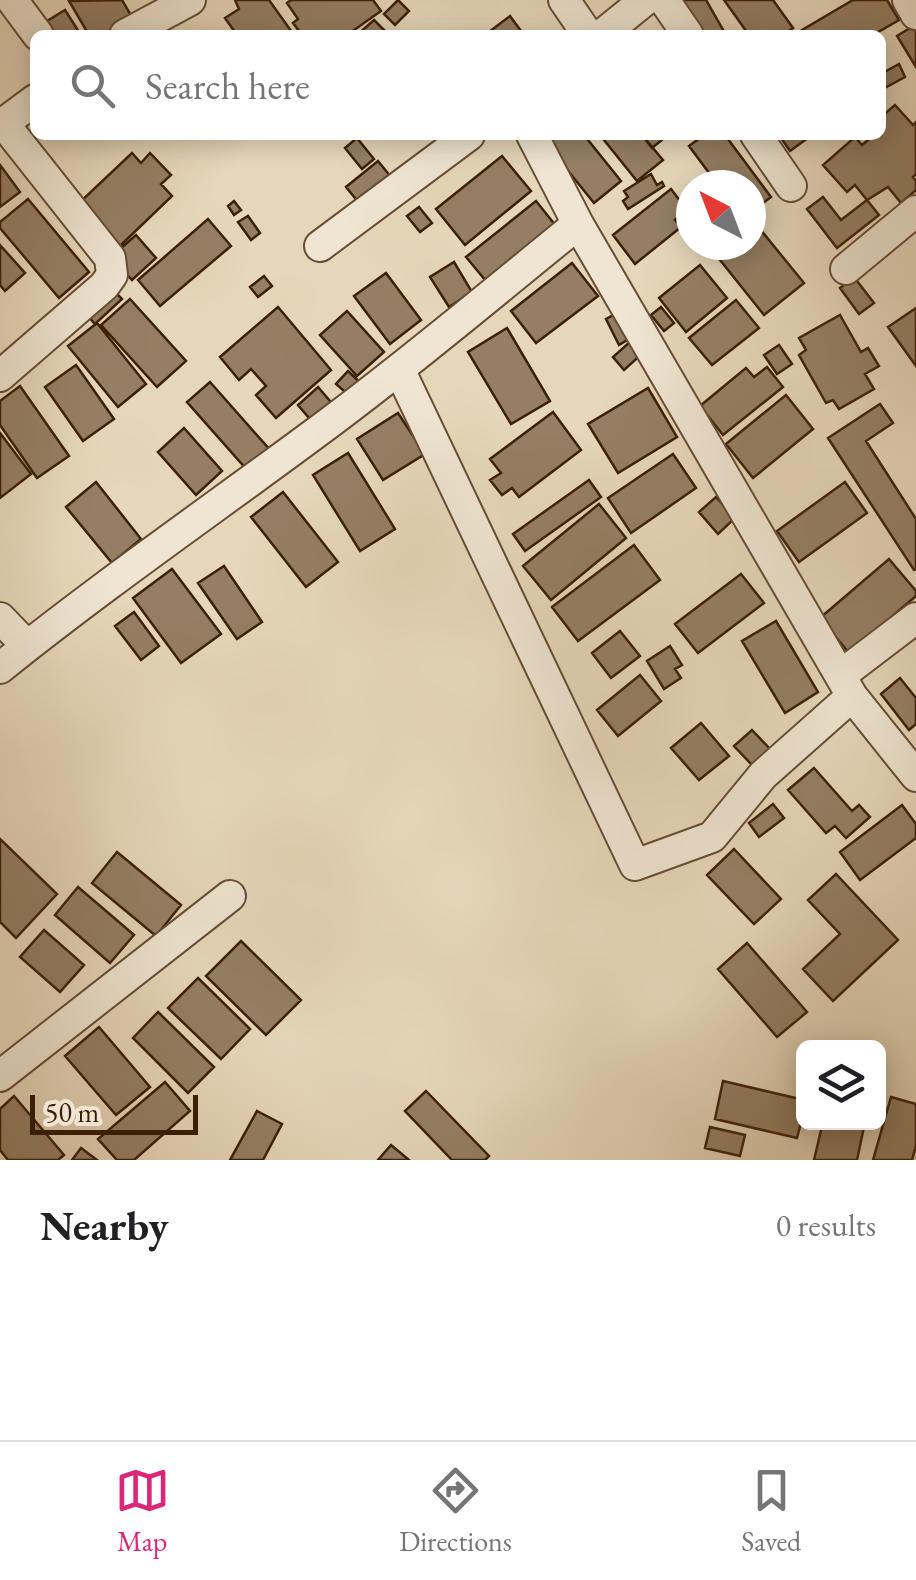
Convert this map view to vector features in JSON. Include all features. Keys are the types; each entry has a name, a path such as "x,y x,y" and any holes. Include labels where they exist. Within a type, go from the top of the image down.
{"street":[{"path":"12,0 34,30"},
{"path":"135,30 190,0"},
{"path":"564,0 585,30"},
{"path":"608,30 645,0"},
{"path":"664,0 685,30"},
{"path":"908,0 916,14"},
{"path":"0,376 112,275 110,258 2,125 30,104"},
{"path":"320,246 462,140"},
{"path":"535,140 578,224 847,686 916,776"},
{"path":"759,140 791,186"},
{"path":"846,269 916,211"},
{"path":"0,668 175,533 328,424 578,224"},
{"path":"399,369 635,865 712,837 762,775 916,618"},
{"path":"0,618 27,646"},
{"path":"0,1076 230,896"}],"building":[{"path":"122,0 132,17 111,30 86,30 69,1"},
{"path":"235,0 269,0 290,30 233,30 225,18 239,9"},
{"path":"373,0 381,11 354,30 298,30 293,23 298,19 287,3"},
{"path":"398,0 409,11 395,25 384,14"},
{"path":"680,0 706,0 723,30 694,30"},
{"path":"724,0 773,0 793,28 790,30 745,30"},
{"path":"853,0 887,0 899,20 882,30 802,30"},
{"path":"65,10 78,30 41,30 39,26"},
{"path":"510,16 520,30 492,30"},
{"path":"374,20 384,30 363,30"},
{"path":"916,27 916,67 897,36"},
{"path":"899,64 905,77 886,87 886,71"},
{"path":"895,105 913,125 916,122 916,190 901,203 888,187 867,200 855,185 847,192 823,165 852,140 862,145 868,140 886,140 886,113"},
{"path":"359,140 374,159 362,169 345,148"},
{"path":"543,140 588,140 621,181 594,203"},
{"path":"604,140 646,140 663,160 637,181"},
{"path":"646,140 662,140 652,148"},
{"path":"697,140 729,140 751,170 707,170 689,146"},
{"path":"782,140 805,140 790,151"},
{"path":"132,153 141,163 150,153 171,175 161,184 172,196 119,247 78,204"},
{"path":"502,156 531,191 465,245 436,209"},
{"path":"378,161 391,177 359,203 346,187"},
{"path":"0,165 20,192 0,207"},
{"path":"651,174 657,185 662,182 664,186 628,209 623,201 628,197 624,191"},
{"path":"671,189 676,196 676,231 635,264 613,235"},
{"path":"823,197 841,220 867,200 879,215 837,248 807,209"},
{"path":"28,199 89,272 59,298 0,228 0,222"},
{"path":"234,201 241,210 234,215 228,206"},
{"path":"536,201 560,231 491,287 466,257"},
{"path":"419,207 432,223 420,232 407,216"},
{"path":"248,216 260,233 251,240 238,222"},
{"path":"208,219 231,246 160,306 138,280"},
{"path":"136,235 156,258 132,280 111,257"},
{"path":"766,236 804,283 764,315 720,260 766,260"},
{"path":"0,245 25,273 5,291 0,285"},
{"path":"454,262 472,292 449,307 430,277"},
{"path":"572,263 598,296 536,343 511,311"},
{"path":"700,265 727,298 686,332 659,298"},
{"path":"386,273 421,320 390,344 354,296"},
{"path":"264,276 272,286 258,297 250,287"},
{"path":"854,277 874,303 859,314 840,288"},
{"path":"115,292 122,299 95,324 88,316"},
{"path":"130,299 186,361 157,387 101,325"},
{"path":"736,300 759,328 712,365 689,338"},
{"path":"278,307 331,370 276,418 256,395 266,386 251,369 239,380 220,357"},
{"path":"661,307 674,323 664,331 651,315"},
{"path":"916,308 916,366 888,327"},
{"path":"347,311 384,352 357,376 320,335"},
{"path":"621,311 634,336 619,345 606,319"},
{"path":"840,315 861,352 868,348 879,366 865,374 874,389 839,409 833,400 826,403 799,355 806,350 799,338"},
{"path":"97,323 146,384 118,407 68,346"},
{"path":"507,328 550,401 511,424 468,352"},
{"path":"632,340 643,353 624,370 613,357"},
{"path":"779,345 792,364 777,374 764,355"},
{"path":"76,365 114,419 83,441 45,387"},
{"path":"767,367 783,387 723,435 700,406 746,368 754,377"},
{"path":"348,371 365,387 354,400 336,384"},
{"path":"210,382 271,451 248,471 187,402"},
{"path":"20,386 69,456 37,478 0,425 0,401"},
{"path":"318,387 335,407 315,425 298,405"},
{"path":"648,388 677,437 618,473 588,424"},
{"path":"786,395 813,429 753,478 726,444"},
{"path":"880,404 893,423 866,441 916,519 914,570 828,438"},
{"path":"553,412 581,450 519,497 512,488 502,495 490,480 501,473 490,459"},
{"path":"398,413 425,454 383,480 357,439"},
{"path":"184,428 222,471 196,495 158,452"},
{"path":"0,433 31,474 0,498"},
{"path":"348,453 395,529 360,551 313,475"},
{"path":"673,454 696,488 631,533 608,498"},
{"path":"589,480 601,497 525,551 513,534"},
{"path":"96,482 141,539 112,563 66,507"},
{"path":"845,482 867,513 799,562 777,531"},
{"path":"283,492 338,562 306,587 251,517"},
{"path":"716,497 735,518 718,534 699,512"},
{"path":"599,504 626,538 551,600 523,566"},
{"path":"634,545 660,580 578,641 552,607"},
{"path":"889,559 916,596 849,653 820,618"},
{"path":"224,566 262,622 237,639 198,583"},
{"path":"172,569 221,634 181,663 133,598"},
{"path":"741,574 764,603 698,653 675,624"},
{"path":"134,612 159,646 141,660 115,626"},
{"path":"776,621 818,692 785,713 742,641"},
{"path":"620,631 640,656 611,678 592,653"},
{"path":"670,646 682,665 675,669 681,678 664,689 647,661"},
{"path":"640,675 661,701 618,736 597,710"},
{"path":"900,678 916,698 916,724 909,730 881,694"},
{"path":"701,723 729,756 699,780 671,748"},
{"path":"752,730 770,749 752,765 734,746"},
{"path":"814,768 852,811 859,805 870,817 846,838 835,826 826,833 788,790"},
{"path":"773,804 784,818 759,837 749,823"},
{"path":"902,805 916,824 916,838 860,880 840,852"},
{"path":"0,839 57,894 16,938 0,922"},
{"path":"734,849 781,899 754,924 707,875"},
{"path":"117,852 181,905 156,936 92,883"},
{"path":"836,874 898,940 833,1001 803,969 840,934 808,900"},
{"path":"78,887 134,935 110,963 55,915"},
{"path":"44,930 84,965 60,992 20,957"},
{"path":"241,941 301,1000 266,1035 206,976"},
{"path":"747,943 807,1012 777,1037 718,969"},
{"path":"198,978 250,1029 221,1059 168,1008"},
{"path":"158,1012 214,1067 188,1093 133,1038"},
{"path":"99,1027 150,1087 116,1115 65,1056"},
{"path":"723,1081 796,1098 796,1130 799,1130 797,1138 715,1119"},
{"path":"165,1082 190,1111 134,1160 117,1160 98,1139"},
{"path":"426,1091 489,1156 485,1160 452,1160 405,1111"},
{"path":"14,1096 64,1155 58,1160 8,1160 0,1150 0,1109"},
{"path":"891,1097 916,1104 912,1160 873,1160 882,1130 886,1130"},
{"path":"257,1111 282,1124 263,1160 230,1160"},
{"path":"710,1127 745,1135 740,1156 705,1148"},
{"path":"821,1130 863,1130 857,1160 814,1160"},
{"path":"391,1145 409,1160 378,1160"},
{"path":"81,1148 97,1160 72,1160"}]}
